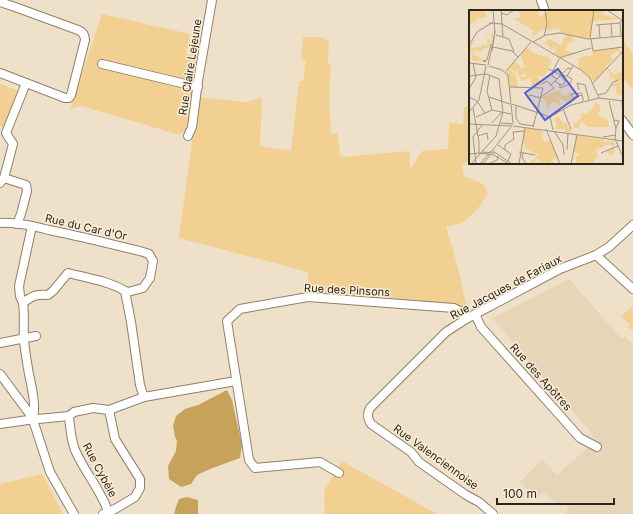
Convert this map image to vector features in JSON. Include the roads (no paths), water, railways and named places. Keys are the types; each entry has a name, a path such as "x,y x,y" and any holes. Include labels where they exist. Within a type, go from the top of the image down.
{"street":[{"name":"Rue Claire Lejeune","path":"188,136 192,127 212,0"},
{"path":"541,0 545,10"},
{"path":"0,2 78,30 85,36 69,98 65,98 0,73"},
{"path":"102,64 198,87"},
{"path":"17,224 27,191 26,185 2,180 13,144 6,133 26,83"},
{"path":"623,121 633,135"},
{"name":"Rue du Car d'Or","path":"0,223 9,222 32,226 75,235 149,254 153,261 150,278 143,288 128,292 125,291"},
{"name":"Rue Jacques de Fariaux","path":"368,417 370,408 446,332 475,314 560,269 596,255 609,247 633,225"},
{"path":"32,226 19,286 24,311 24,339 34,398 33,419"},
{"path":"596,255 633,289"},
{"path":"23,303 32,296 39,294 48,295 68,273 119,287 125,291 140,384 144,397"},
{"name":"Rue des Pinsons","path":"236,381 227,321 240,309 308,297 454,308 460,311 466,319"},
{"name":"Rue des Apôtres","path":"475,314 481,327 580,438 597,447"},
{"path":"0,343 36,336"},
{"path":"0,374 32,416 50,472 74,514"},
{"path":"0,424 69,416 74,412 92,408 109,410 144,397 236,381 249,460 255,468 320,462 339,473"},
{"path":"106,513 135,497 140,488 140,479 115,439 109,410"},
{"name":"Rue Cybèle","path":"69,416 74,448 100,493 106,513"},
{"name":"Rue Valenciennoise","path":"368,417 371,424 411,452 419,462 466,495 479,502 493,514"}]}
